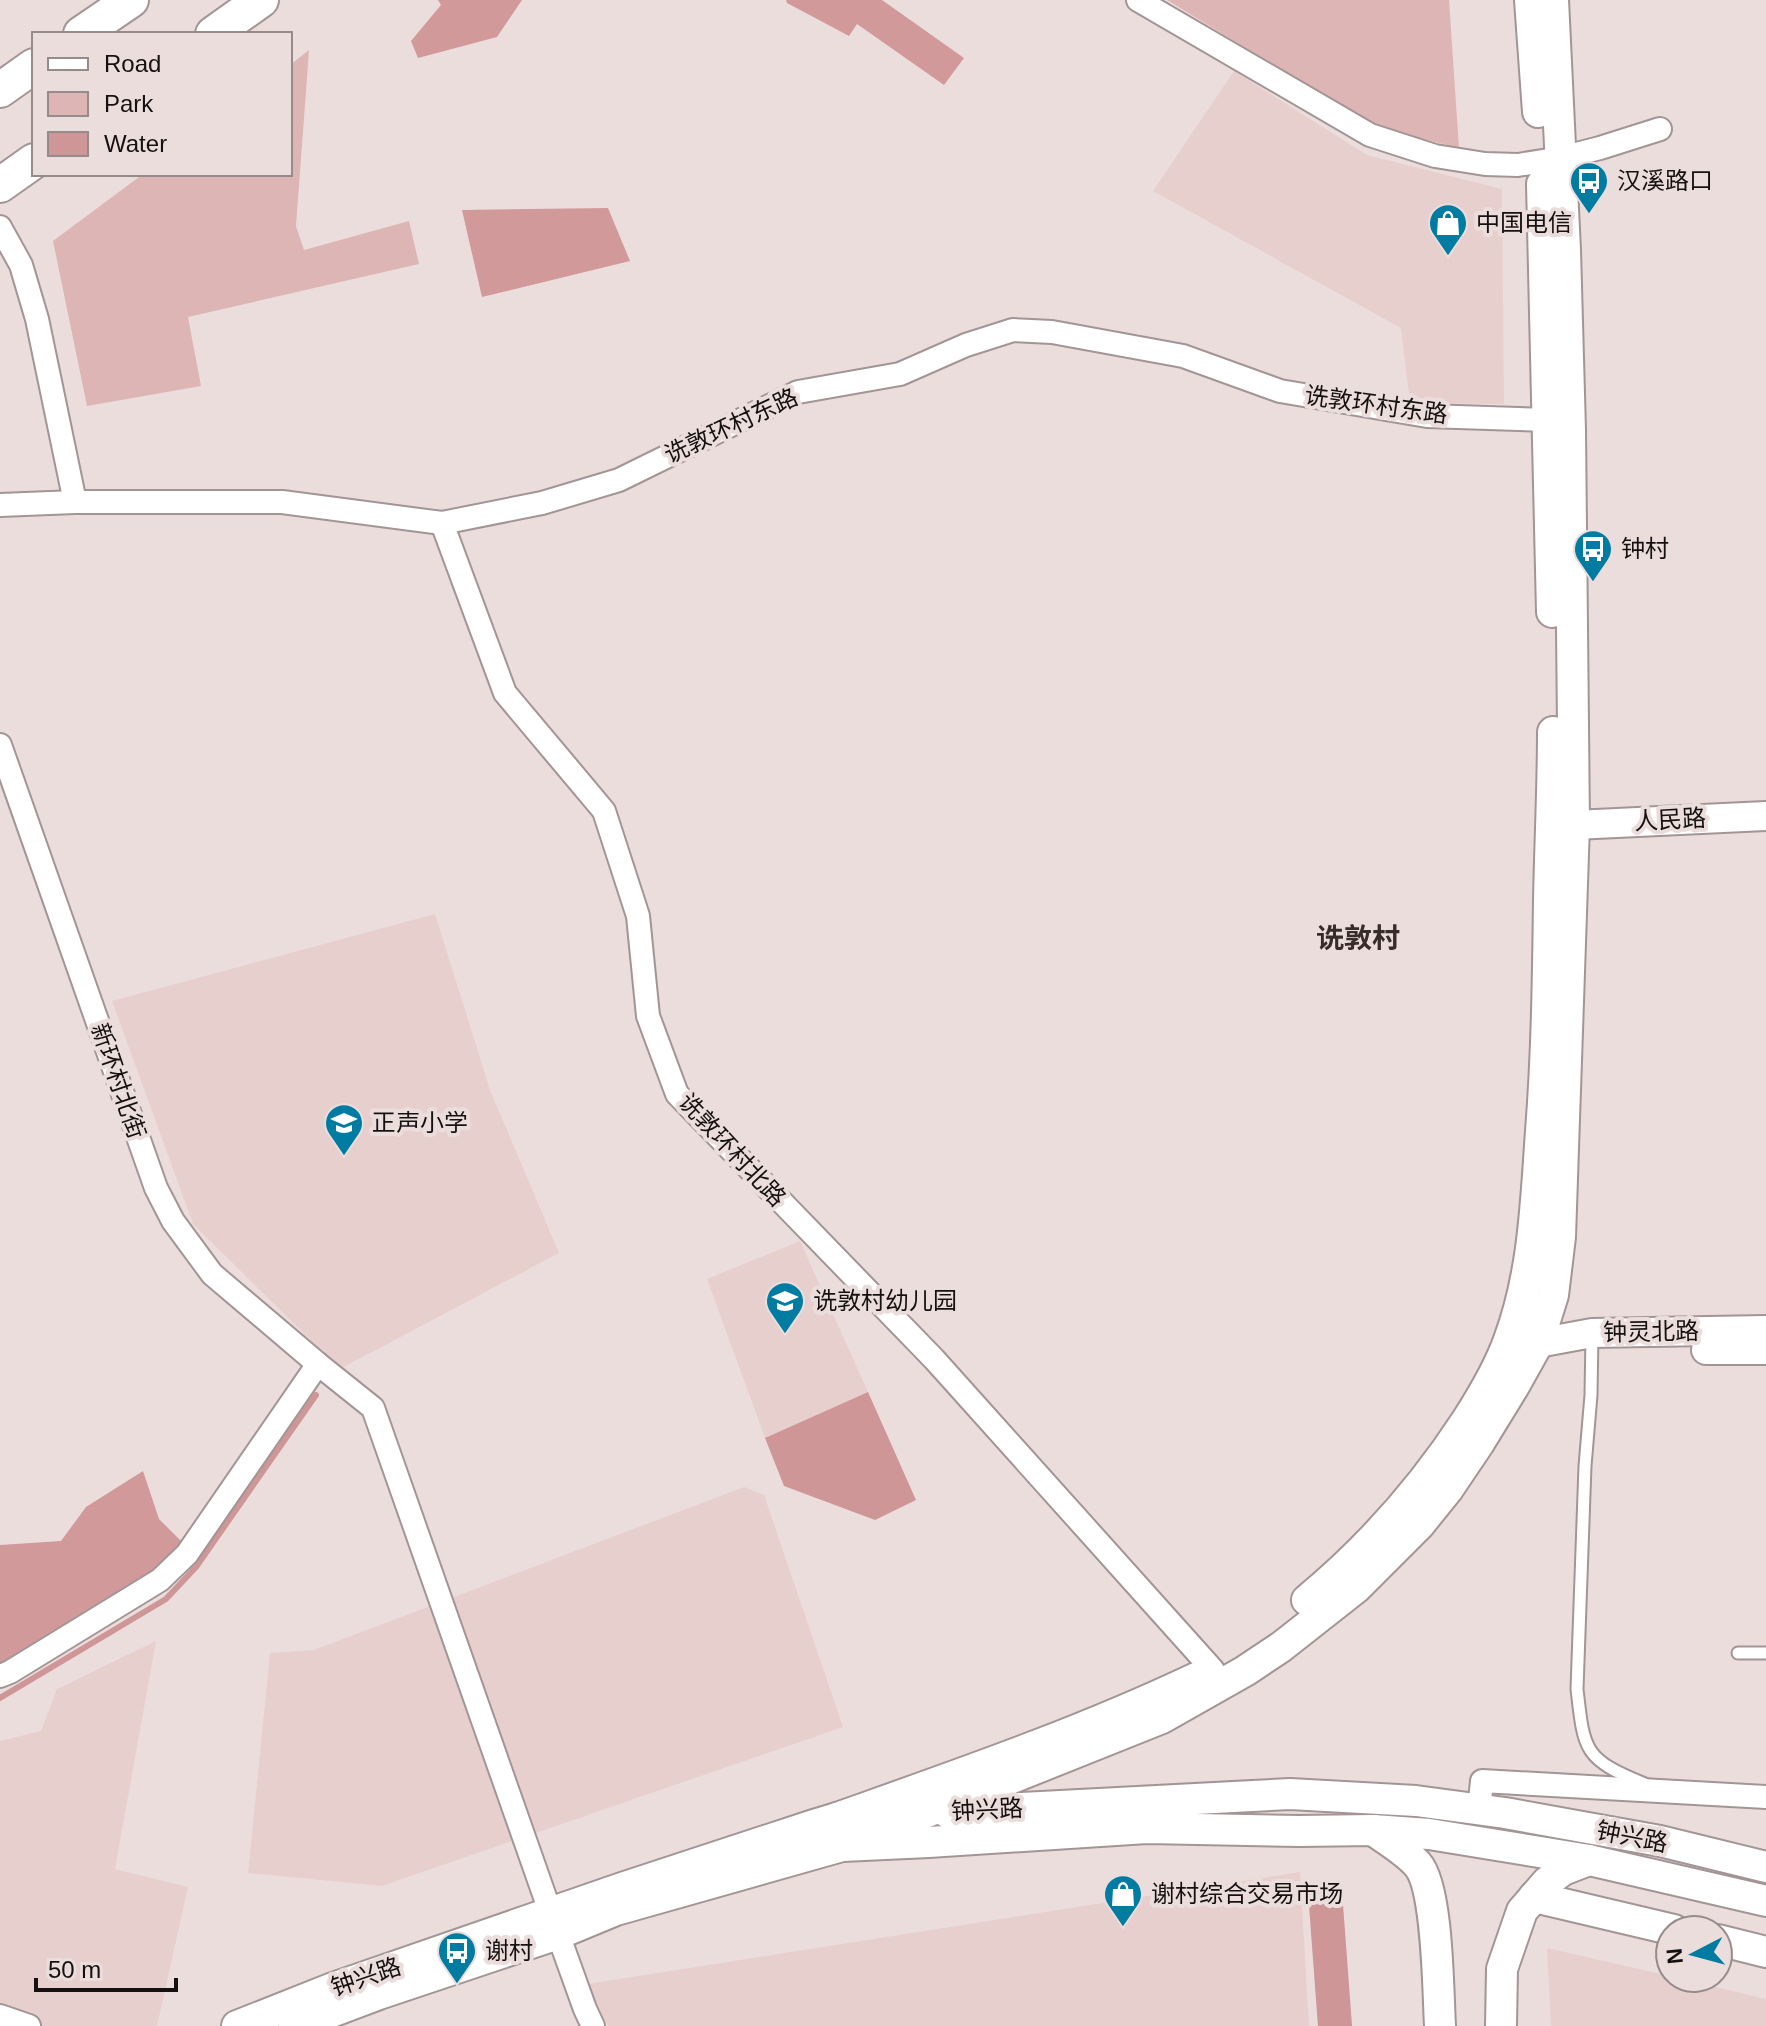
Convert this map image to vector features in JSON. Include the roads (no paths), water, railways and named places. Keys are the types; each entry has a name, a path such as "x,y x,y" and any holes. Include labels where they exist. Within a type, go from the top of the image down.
{"main road":[{"path":"84,32 131,0"},
{"path":"216,32 261,0"},
{"path":"1001,1798 1099,1722 1213,1670 1266,1635 1337,1576 1370,1545 1414,1494 1553,1295 1560,1237 1574,825 1571,445 1565,250 1530,0"},
{"path":"840,1832 1001,1798 1203,1696 1281,1647 1356,1588 1419,1525 1448,1489 1479,1443 1523,1342 1546,1068 1553,761 1549,420 1553,0"},
{"path":"0,90 32,67"},
{"path":"0,185 32,162"},
{"name":"钟兴路","path":"840,1832 1001,1798 1290,1794 1416,1801 1479,1810 1660,1841 1766,1867"},
{"name":"钟兴路","path":"294,2026 755,1844 840,1832 1001,1798 1147,1828 1373,1830 1429,1834 1589,1860 1766,1901"},
{"path":"1373,1830 1420,1867 1433,1906 1440,2026"},
{"path":"1501,2026 1502,1969 1522,1911 1547,1882 1563,1870 1589,1860"},
{"path":"1534,1897 1654,1925"},
{"name":"钟兴路","path":"237,2026 333,1988 554,1923"},
{"path":"1734,1944 1766,1952"}],"street":[{"path":"1138,0 1370,135 1435,156 1485,164 1518,165 1600,148 1660,129"},
{"path":"0,227 21,265 37,319 75,502"},
{"name":"诜敦环村东路","path":"0,505 282,502 442,523 542,503 619,480 798,392 900,374 966,345 1013,330 1052,332 1183,356 1280,391 1427,416 1549,420"},
{"name":"诜敦环村北路","path":"442,523 505,693 604,811 638,916 648,1016 677,1094 934,1359 1213,1670"},
{"name":"新环村北街","path":"0,745 156,1188 173,1221 212,1274 373,1408 593,2026"},
{"name":"人民路","path":"1574,825 1766,816"},
{"name":"钟灵北路","path":"1592,1342 1766,1330"},
{"name":"钟灵北路","path":"1523,1342 1766,1350"},
{"path":"0,1676 160,1580 187,1554 318,1364"},
{"path":"1479,1810 1482,1781 1766,1797"},
{"path":"0,2016 29,2026"}],"lane":[{"path":"1592,1342 1577,1689 1584,1740 1600,1763 1664,1791"},
{"path":"1738,1653 1766,1653"}],"water":[{"path":"868,1392 916,1500 875,1520 784,1486 765,1438"}],"waterway":[{"path":"0,1698 166,1599 196,1567 316,1395"},
{"path":"1326,1905 1335,2026"}],"place":[{"name":"汉溪路口","path":"1589,215"},
{"name":"中国电信","path":"1448,257"},
{"name":"钟村","path":"1593,583"},
{"name":"正声小学","path":"344,1157"},
{"name":"诜敦村幼儿园","path":"785,1335"},
{"name":"谢村综合交易市场","path":"1123,1928"},
{"name":"谢村","path":"457,1985"}],"district":[{"name":"诜敦村","path":"1358,938"}]}
